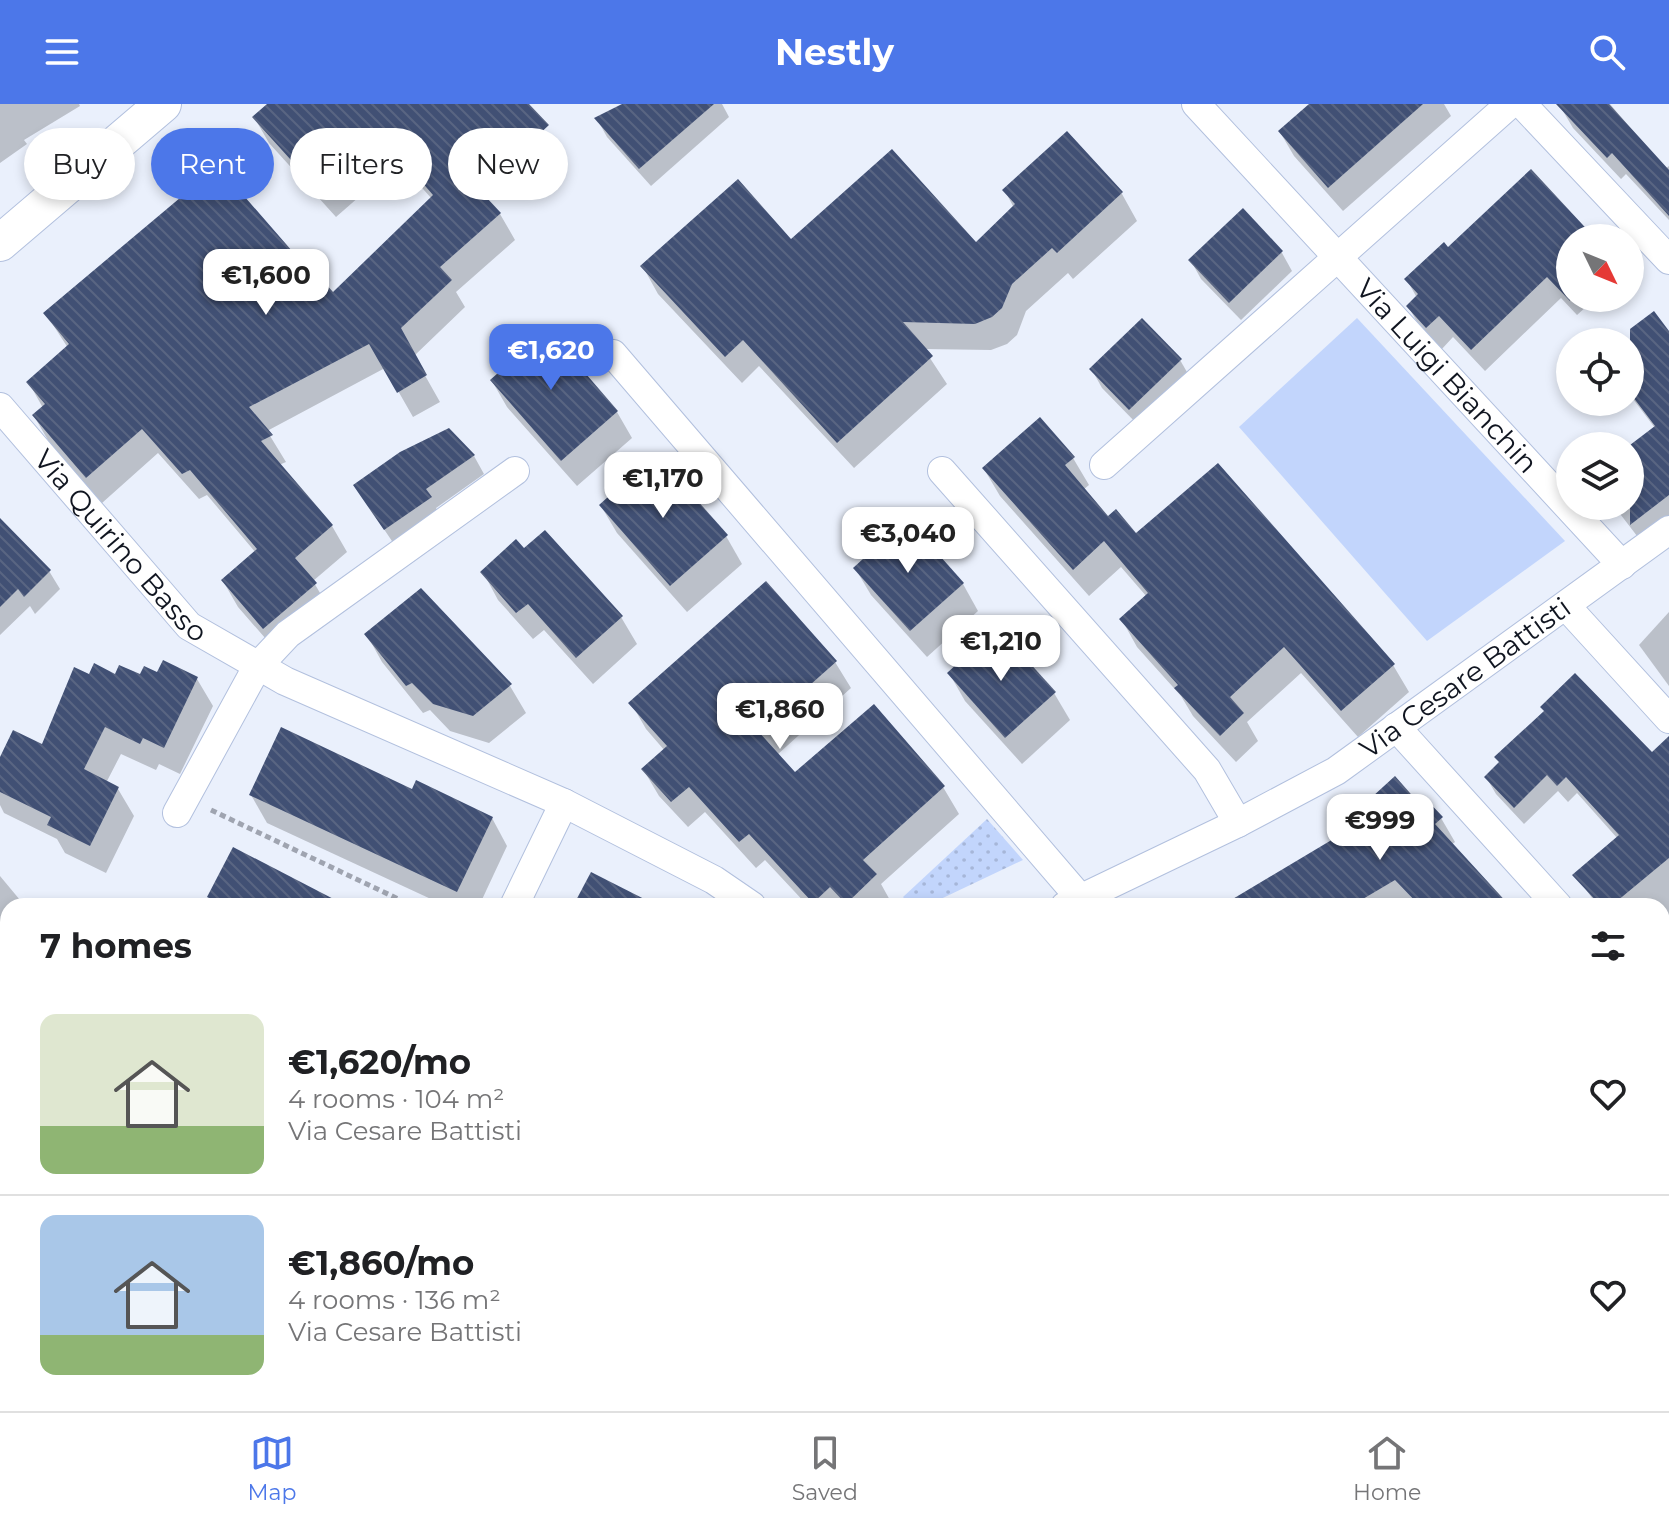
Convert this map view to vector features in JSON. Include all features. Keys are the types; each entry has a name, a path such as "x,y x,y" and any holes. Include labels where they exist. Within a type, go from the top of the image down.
{"street":[{"path":"0,243 163,104"},
{"name":"Via Luigi Bianchin","path":"1196,104 1622,565"},
{"name":"Via Luigi Bianchin","path":"1104,465 1510,104"},
{"path":"1522,104 1669,260"},
{"name":"Via Cesare Battisti","path":"613,354 1069,898"},
{"name":"Via Quirino Basso","path":"0,407 189,626 257,667 564,803 714,880 740,898"},
{"path":"181,805 257,667 288,634 515,471"},
{"path":"942,471 1207,770 1238,823"},
{"name":"Via Cesare Battisti","path":"1080,898 1238,823 1336,771 1669,530"},
{"path":"1566,606 1669,719"},
{"path":"1396,727 1551,898"},
{"path":"518,898 564,803"}],"path":[{"path":"181,805 395,898"}],"shaded area":[{"path":"1357,318 1565,541 1427,641 1239,427"},
{"path":"987,819 1023,860 943,898 903,897"}],"building":[{"path":"267,104 529,104 549,125 546,128 448,128 448,200 489,200 501,213 440,267 452,280 401,328 427,375 397,393 369,344 249,407 273,435 261,441 333,525 295,558 317,583 263,629 221,580 257,549 190,470 182,474 142,429 86,478 32,415 45,404 26,382 69,344 43,313 178,200 248,200 299,259 302,257 333,292 428,200 432,200 432,128 290,128 290,159 274,141 274,128 262,128 252,117"},
{"path":"622,104 714,104 639,169 594,118"},
{"path":"1309,104 1423,104 1328,188 1278,131"},
{"path":"1556,104 1609,104 1669,170 1669,216 1612,153 1607,158"},
{"path":"1067,131 1123,192 1057,253 1052,248 1012,284 1002,308 992,317 975,324 903,322 933,356 837,443 743,340 725,357 640,266 738,179 791,239 892,149 976,242 1015,204 1002,190"},
{"path":"1531,169 1582,224 1556,224 1556,286 1547,277 1471,350 1439,316 1426,328 1406,306 1418,294 1404,279 1444,242 1448,247"},
{"path":"1243,208 1283,251 1229,303 1188,260"},
{"path":"1654,311 1669,331 1669,495 1644,514 1644,434 1655,426 1644,411 1644,328 1631,328"},
{"path":"1142,318 1182,359 1129,410 1089,369"},
{"path":"518,328 531,345 548,330 618,411 561,461 490,380 506,366 492,349"},
{"path":"1040,417 1075,457 1065,465 1108,516 1116,509 1136,533 1218,463 1395,664 1341,711 1284,647 1230,697 1244,713 1220,736 1174,688 1178,685 1119,619 1148,593 1104,541 1073,570 982,468"},
{"path":"449,428 475,455 426,489 432,497 384,530 353,485 400,452"},
{"path":"656,454 728,535 670,586 599,505"},
{"path":"0,518 51,570 24,597 18,589 0,607"},
{"path":"907,519 964,583 910,631 853,568"},
{"path":"545,530 623,616 576,658 528,604 516,613 480,572 516,539 524,548"},
{"path":"766,581 837,661 758,731 795,772 874,704 945,786 863,860 877,874 852,898 840,898 830,887 818,898 808,898 749,834 739,842 689,787 671,802 641,769 667,746 628,703"},
{"path":"421,588 512,684 473,716 433,704 412,683 406,686 364,634"},
{"path":"997,627 1056,692 1005,738 947,673"},
{"path":"163,660 198,677 164,748 143,738 140,744 105,727 84,769 119,787 90,846 47,825 51,817 0,792 0,757 13,730 42,744 74,667 89,674 94,663 115,674 119,665 140,674 144,666 157,672"},
{"path":"1575,673 1652,752 1669,736 1669,858 1621,898 1594,898 1572,875 1619,835 1566,777 1557,786 1547,775 1514,808 1484,777 1499,762 1494,757 1544,711 1540,707"},
{"path":"281,727 412,789 416,780 493,817 457,892 249,795"},
{"path":"1395,776 1417,801 1423,796 1443,817 1435,824 1503,898 1412,898 1395,880 1365,898 1234,898 1355,826 1349,818"},
{"path":"233,847 332,898 209,898"},
{"path":"591,872 642,898 577,898"}]}
